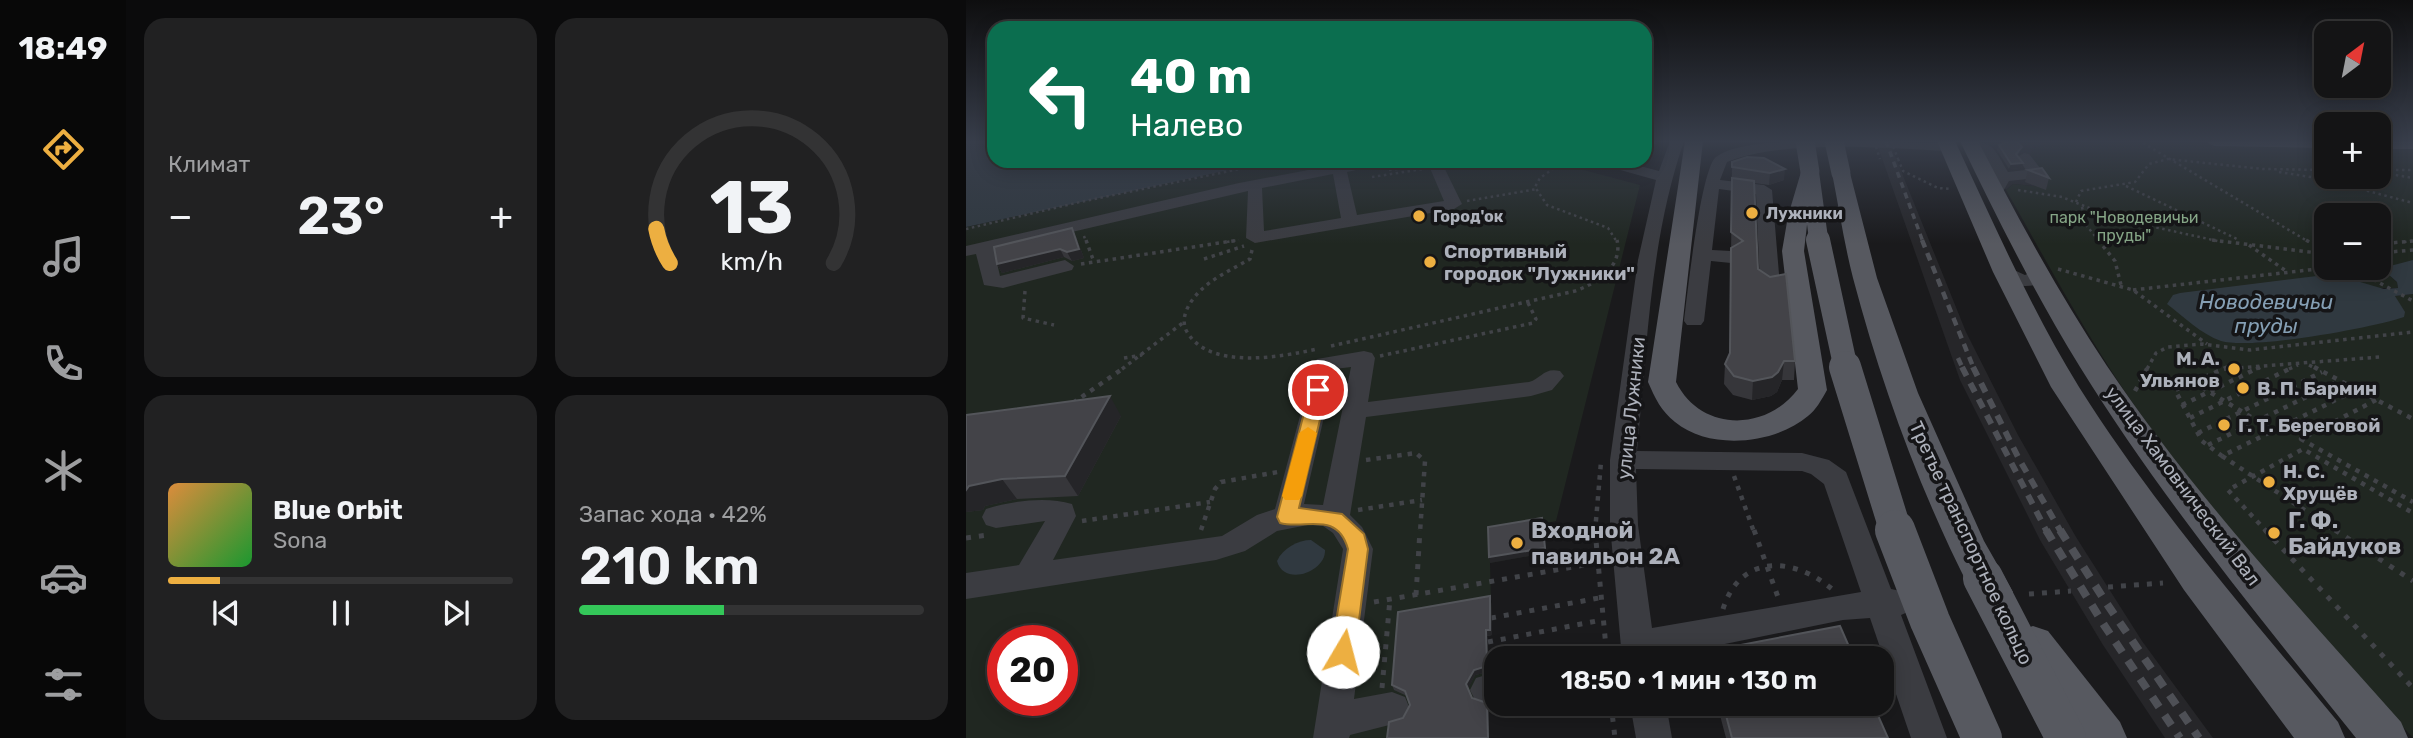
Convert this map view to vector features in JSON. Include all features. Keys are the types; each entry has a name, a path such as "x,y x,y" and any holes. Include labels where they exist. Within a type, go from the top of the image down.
{"main road":[{"path":"1690,175 1661,382 1668,400 1682,413 1720,428 1764,428 1793,416 1813,390 1793,251 1801,175"},
{"path":"1807,175 1822,275 1855,404 1915,583 1982,738"},
{"name":"Третье транспортное кольцо","path":"1842,175 1864,276 1906,403 1933,471 1983,578 2066,738"},
{"name":"улица Хамовнический Вал","path":"1961,175 2005,272 2065,387 2197,579 2322,738"},
{"name":"улица Хамовнический Вал","path":"2012,177 2048,271 2114,398 2175,483 2385,738"},
{"path":"1983,578 2104,738"}],"street":[{"path":"1065,266 1003,282 991,281 979,251 1256,188 1337,175"},
{"path":"1340,175 1350,222"},
{"path":"1256,188 1255,238 1454,204 1441,175"},
{"name":"улица Лужники","path":"1638,646 1624,525 1623,460 1647,260 1666,175"},
{"path":"1693,321 1714,175"},
{"path":"1256,188 1324,180"},
{"path":"1712,183 1764,190 1765,258 1770,286"},
{"path":"1704,255 1731,257"},
{"path":"2005,272 2017,280 2029,281 2038,279 2048,271"},
{"path":"1287,517 1325,364 1364,360 1336,516"},
{"path":"1355,411 1531,390 1544,385 1552,376"},
{"path":"1623,460 1802,462 1829,472 1836,479 1890,603 1928,738"},
{"path":"994,526 1059,509 1063,512 1029,576"},
{"path":"966,586 1207,551 1232,544 1269,523 1287,517 1306,514 1336,516 1354,534 1358,549 1332,729 1386,710"},
{"path":"1659,646 1786,617 1843,607 1890,603"},
{"path":"1650,716 1654,738"}],"path":[{"path":"966,229 1210,175"},
{"path":"1329,347 1570,293 1592,284 1609,270 1616,259 1618,248 1614,235 1586,217 1549,206 1536,189 1536,182 1544,175"},
{"path":"1912,175 1938,188 1951,189"},
{"path":"2076,202 2081,191 2124,185 2143,175"},
{"path":"2196,175 2314,244"},
{"path":"2302,175 2413,203"},
{"path":"2012,177 2038,192 2146,226 2245,243 2314,251"},
{"path":"2124,185 2245,243 2287,271"},
{"path":"1454,204 1536,189"},
{"path":"2082,207 2081,218 2085,225 2109,250 2121,270 2121,285"},
{"path":"1043,211 1046,222"},
{"path":"1007,219 1011,230"},
{"path":"1081,227 1094,263"},
{"path":"1065,266 1255,238"},
{"path":"2391,243 2413,241"},
{"path":"2396,242 2412,250"},
{"path":"1203,258 1253,244 1250,259 1219,276 1199,292 1186,310 1184,322 1192,339 1224,355 1275,358 1320,349"},
{"path":"2391,252 2412,250"},
{"path":"2133,290 2314,269"},
{"path":"2048,271 2121,285 2133,290 2207,345"},
{"path":"1028,275 1021,316 1054,325"},
{"path":"2374,280 2411,300"},
{"path":"1364,360 1533,323 1536,320 1528,303"},
{"path":"1070,405 1144,354 1184,322"},
{"path":"2135,391 2156,353 2185,344 2250,350 2413,332"},
{"path":"1124,358 1144,354"},
{"path":"2380,357 2307,364 2229,367 2175,390 2198,433 2208,445 2413,581"},
{"path":"2190,418 2301,364"},
{"path":"2307,364 2413,419"},
{"path":"2182,405 2265,365"},
{"path":"2198,433 2322,372"},
{"path":"2208,445 2339,381"},
{"path":"2193,382 2274,431"},
{"path":"2222,456 2356,390"},
{"path":"2376,400 2301,439 2413,502"},
{"path":"2413,513 2303,449 2228,490 2413,688"},
{"path":"1346,462 1411,453 1420,454 1425,461 1416,595"},
{"path":"1728,461 1786,617"},
{"path":"1193,551 1218,485 1225,480 1299,469"},
{"path":"1336,516 1422,500"},
{"path":"1057,525 1211,502"},
{"path":"966,538 994,526"},
{"path":"1386,710 1385,661 1390,599 1596,563"},
{"path":"1725,629 1722,612 1728,591 1741,577 1767,566 1792,566 1816,575 1837,595 1843,607"},
{"path":"2108,587 2163,583"},
{"path":"2029,594 2071,591"},
{"path":"1491,618 1599,597"},
{"path":"1488,642 1603,620"},
{"path":"1387,636 1399,634"},
{"path":"1385,661 1396,659"},
{"path":"1612,716 1615,738"}],"shaded area":[{"path":"1888,175 1903,175 1966,332 2018,435 2076,537 2142,641 2213,738 2165,738 2103,645 2040,540 1960,380"},
{"path":"1998,175 2045,175 2047,180 2033,186 2013,184 2006,190"}],"green space":[{"path":"1203,175 1604,175 1640,185 1556,521 1543,524 1546,553 1490,563 1492,635 1487,636 1487,646 1484,646 1484,716 1489,716 1489,738 966,738 966,227"},
{"name":"парк \"Новодевичьи пруды\"","path":"2043,175 2314,175 2314,189 2391,189 2391,175 2413,175 2413,260 2391,274 2391,203 2314,203 2314,280 2391,280 2391,277 2397,282 2398,288 2378,288 2219,340 2239,343 2285,338 2397,300 2395,296 2413,294 2413,738 2235,537 2119,383 2006,190 2013,184 2033,186 2046,180"}],"water":[{"path":"966,175 1203,175 966,227"},
{"name":"Новодевичьи пруды","path":"2413,260 2413,294 2395,296 2405,312 2404,317 2340,332 2258,343 2221,341 2200,330 2167,304 2173,295 2180,293 2314,276 2314,280 2353,280 2384,289 2398,288 2397,282 2391,277 2391,266"},
{"path":"1311,540 1325,550 1319,565 1296,575 1281,569 1277,561 1283,552 1296,543"}],"building":[{"path":"1732,178 1754,181 1758,269 1770,277 1786,274 1795,361 1784,361 1772,377 1753,381 1734,376 1725,364 1730,353 1731,248 1743,241 1731,232"},
{"path":"1072,228 1079,249 1067,252 1060,249 997,264 994,247"},
{"path":"1110,396 1065,476 1002,479 969,486 966,490 966,415"},
{"name":"Входной павильон 2A","path":"1542,518 1545,548 1489,557 1488,527"},
{"path":"1490,596 1490,630 1486,630 1484,667 1474,670 1466,684 1472,698 1484,702 1488,738 1387,738 1389,722 1403,718 1410,705 1405,691 1392,685 1398,612"},
{"path":"1840,626 1849,646 1735,646"},
{"path":"1726,716 1878,716 1888,738 1732,738"}],"railway":[{"path":"1899,175 1923,242"},
{"path":"1922,240 1974,369"},
{"path":"1958,358 1963,368"},
{"path":"1963,368 2047,532"},
{"path":"1974,369 2019,459 2061,532"},
{"path":"2046,530 2104,625 2180,738"},
{"path":"2060,530 2199,738"}],"slow traffic":[{"path":"1292,496 1308,433"}],"place":[{"name":"Лужники","path":"1752,213"},
{"name":"Город'ок","path":"1419,216"},
{"name":"Спортивный городок \"Лужники\"","path":"1430,262"},
{"name":"М. А. Ульянов","path":"2234,369"},
{"name":"В. П. Бармин","path":"2243,388"},
{"name":"Г. Т. Береговой","path":"2224,425"},
{"name":"Н. С. Хрущёв","path":"2269,482"},
{"name":"Г. Ф. Байдуков","path":"2274,533"},
{"name":"Входной павильон 2A","path":"1517,543"}],"route":[{"path":"1318,390 1287,517 1320,515 1344,524 1354,534 1358,549 1343,652"}]}
